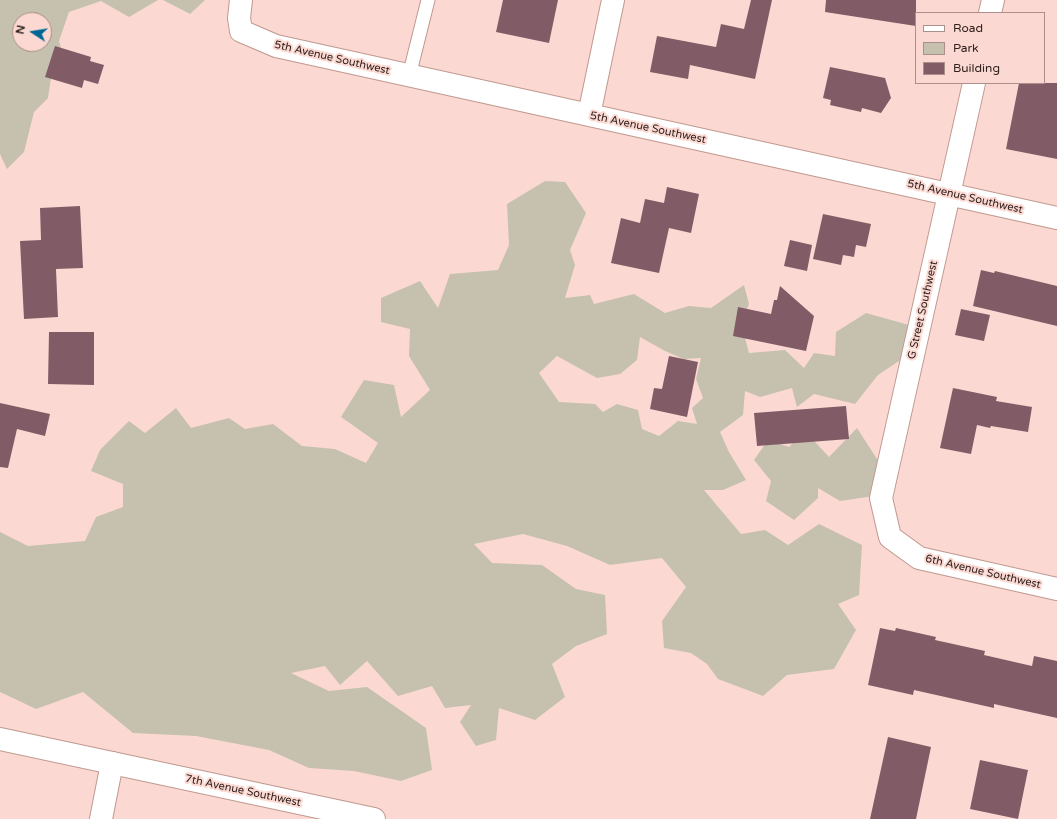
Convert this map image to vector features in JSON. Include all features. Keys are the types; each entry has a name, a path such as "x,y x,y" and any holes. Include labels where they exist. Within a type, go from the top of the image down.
{"street":[{"name":"5th Avenue Southwest","path":"241,0 239,18 241,31 276,46 950,193 1057,218"},
{"path":"589,115 613,0"},
{"path":"990,12 993,0"},
{"name":"G Street Southwest","path":"890,537 881,498 974,84"},
{"name":"6th Avenue Southwest","path":"890,537 919,558 1057,589"},
{"name":"7th Avenue Southwest","path":"0,739 374,819"},
{"path":"101,819 112,763"}],"lane":[{"path":"409,76 428,0"}],"green space":[{"path":"0,0 158,0 129,17 101,1 69,12 59,41 61,48 51,78 48,98 34,112 24,152 7,169 0,154"},
{"path":"163,0 205,0 190,14"},
{"path":"545,181 565,182 586,213 570,250 575,265 565,298 590,295 594,304 634,294 665,313 689,306 711,308 744,285 749,304 741,323 749,353 785,350 804,368 814,353 835,356 836,332 866,313 909,325 902,359 878,375 855,404 814,394 797,407 792,388 760,397 745,391 743,415 720,432 729,452 746,480 723,490 704,490 741,534 765,530 788,545 819,524 862,545 859,595 838,604 856,630 834,669 787,675 763,696 718,679 707,664 691,653 664,648 662,621 686,587 662,558 610,565 567,546 523,534 474,544 492,563 542,565 576,589 605,595 607,634 576,646 552,664 565,697 535,720 499,708 496,740 476,746 460,722 471,705 445,708 432,686 398,696 367,661 340,685 325,666 291,673 329,691 367,687 426,728 432,770 401,781 354,771 309,768 269,750 196,736 133,733 83,692 36,709 0,692 0,532 28,546 85,541 96,517 123,507 123,484 91,471 100,450 129,421 145,433 176,408 191,428 229,418 245,429 273,424 302,446 335,449 366,463 378,443 341,417 364,380 394,385 401,417 430,390 409,356 410,329 381,322 381,298 420,281 438,308 450,274 498,270 509,245 507,204","holes":["640,337 665,351 684,359 701,358 696,379 703,398 692,408 697,424 678,421 659,436 642,429 638,410 617,404 603,412 595,404 559,402 539,373 557,356 597,378 620,374 637,360"]},
{"path":"857,428 879,462 874,496 840,501 818,488 818,498 794,520 766,501 771,481 754,460 768,440 789,447 805,431 829,457"}],"building":[{"path":"503,0 558,0 549,43 496,32"},
{"path":"751,0 772,0 755,79 690,65 688,79 650,72 657,36 716,47 721,24 744,29"},
{"path":"826,0 916,0 915,26 825,12"},
{"path":"55,46 91,57 90,61 104,65 98,84 84,80 82,88 45,77"},
{"path":"830,67 885,78 891,98 881,113 862,108 861,112 830,105 831,100 823,98"},
{"path":"1057,83 1057,159 1006,149 1019,84"},
{"path":"667,187 699,194 691,233 669,228 659,273 611,263 621,218 640,223 645,199 664,203"},
{"path":"80,206 83,268 56,269 58,317 24,319 20,241 41,240 40,208"},
{"path":"823,214 871,224 866,247 856,245 854,257 843,255 841,265 813,259"},
{"path":"790,240 812,245 807,271 784,266"},
{"path":"981,270 994,273 995,271 1057,286 1057,326 973,306"},
{"path":"780,286 814,316 806,351 733,336 738,307 771,314 774,300 777,300"},
{"path":"961,309 990,315 984,341 955,335"},
{"path":"49,332 94,332 94,385 48,384"},
{"path":"669,356 698,362 687,417 650,409 654,388 662,389"},
{"path":"953,388 997,397 996,401 1032,407 1028,432 991,426 990,428 977,425 971,454 940,448"},
{"path":"0,403 50,414 45,436 17,429 8,468 0,467"},
{"path":"846,406 849,439 757,446 754,413"},
{"path":"880,628 895,631 896,628 936,637 935,640 985,651 984,655 1032,666 1034,656 1057,661 1057,718 994,704 994,708 914,690 913,695 868,685"},
{"path":"888,737 931,747 916,819 870,819"},
{"path":"980,760 1028,770 1018,819 970,809"}]}
